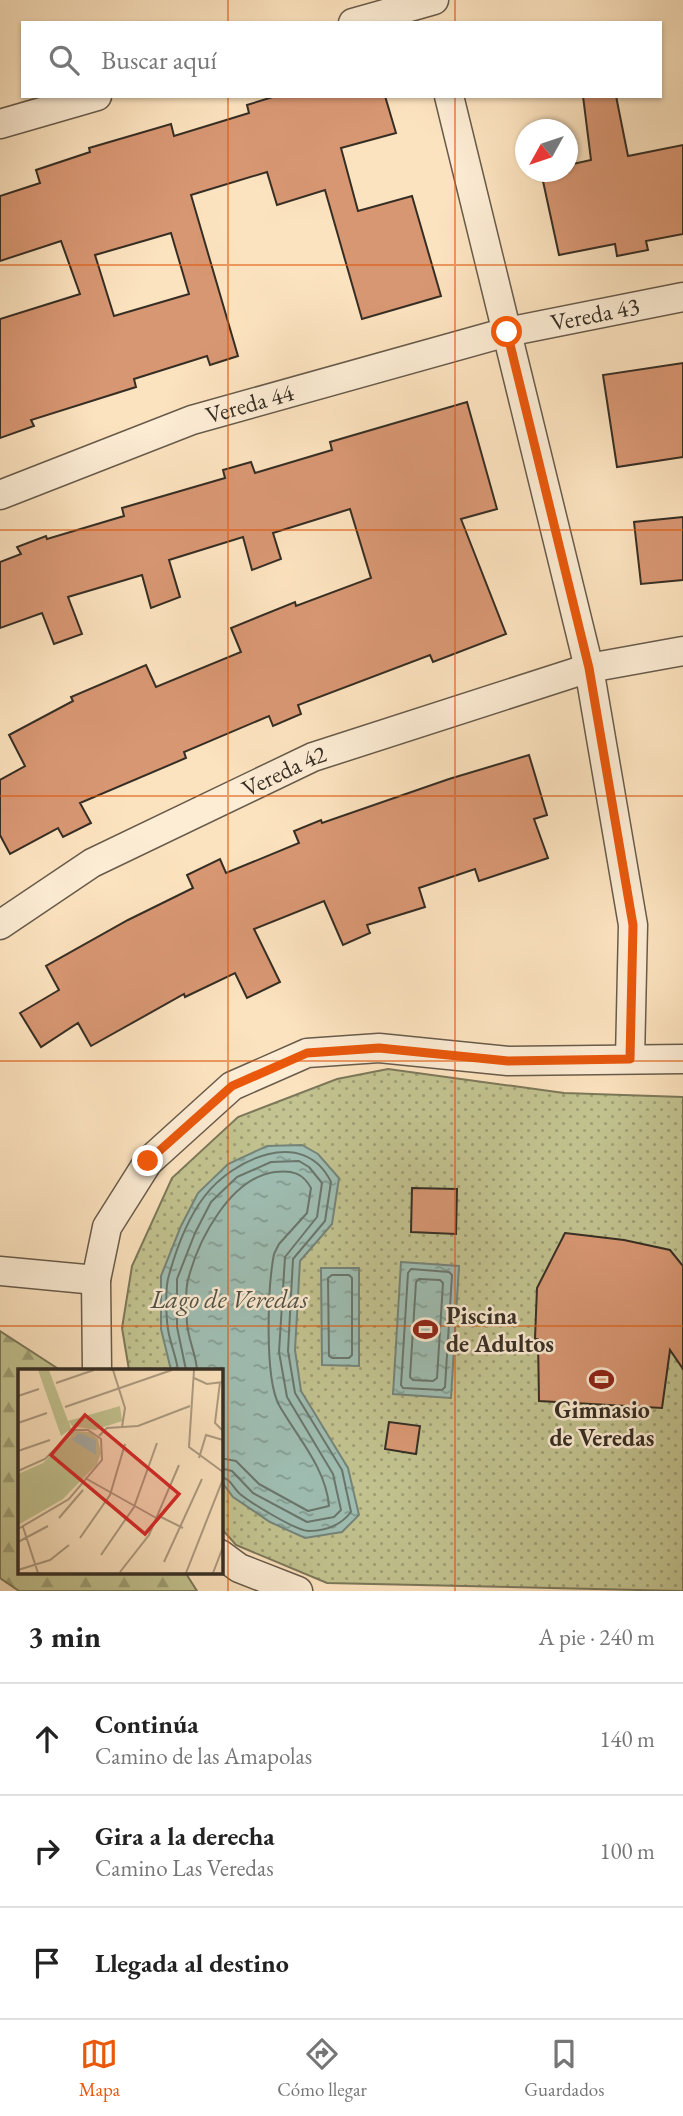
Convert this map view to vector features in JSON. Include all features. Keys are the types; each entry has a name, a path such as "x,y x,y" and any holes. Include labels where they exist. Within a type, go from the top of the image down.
{"street":[{"path":"357,21 384,7 431,8"},
{"path":"0,124 90,98"},
{"path":"449,98 589,668 633,925 630,1059"},
{"name":"Vereda 43","path":"507,332 683,297"},
{"name":"Vereda 44","path":"0,495 192,420 507,332"},
{"name":"Vereda 42","path":"0,925 92,863 313,757 589,668 683,651"},
{"path":"97,1369 96,1280 107,1227 148,1161 232,1086 307,1053 379,1048 508,1061 683,1059"},
{"path":"0,1271 96,1280"},
{"path":"222,1555 239,1568 298,1591"}],"green space":[{"path":"388,1069 564,1093 683,1097 683,1591 327,1583 236,1545 222,1529 222,1369 129,1369 122,1328 132,1266 172,1178 238,1117 337,1079"},
{"path":"0,1331 58,1369 18,1369 18,1574 186,1574 197,1591 19,1591 0,1578"}],"water":[{"name":"Lago de Veredas","path":"302,1145 318,1154 339,1178 332,1224 300,1261 295,1350 301,1391 348,1468 359,1515 342,1532 305,1538 270,1522 233,1497 222,1482 222,1369 171,1369 161,1329 161,1276 198,1193 228,1164 267,1146"},
{"name":"Piscina de Adultos","path":"401,1262 459,1266 451,1398 393,1394"},
{"path":"321,1268 359,1268 359,1366 322,1365"}],"building":[{"path":"270,98 386,98 396,133 341,148 358,211 412,196 441,296 362,319 325,190 277,205 267,172 191,195 238,356 210,365 207,356 134,379 136,387 31,420 34,426 0,438 0,319 80,294 61,241 0,261 0,196 40,183 36,170 90,152 89,148 171,124 174,136 249,113 247,105","holes":["171,233 189,294 114,316 95,255"]},
{"path":"583,98 616,98 628,156 683,145 683,234 646,241 648,250 617,256 615,244 559,255 543,182 578,182 578,163 591,160"},
{"path":"683,363 683,457 617,467 603,375"},
{"path":"467,402 497,509 461,519 506,634 433,662 430,655 298,705 301,714 273,726 269,716 184,752 186,758 80,803 91,823 63,837 58,828 10,854 0,835 0,780 25,766 9,735 73,701 71,697 146,665 156,687 241,652 231,628 295,602 296,606 371,578 350,509 273,533 281,559 252,570 243,537 169,560 180,597 151,608 142,575 68,597 82,634 54,644 42,613 0,628 0,562 21,554 17,547 46,536 47,539 124,516 122,508 225,478 223,470 251,462 255,473 332,450 330,442"},
{"path":"683,517 683,580 641,584 634,522"},
{"path":"529,755 547,815 534,819 548,858 479,881 475,869 419,888 425,907 367,925 370,933 343,945 324,901 254,929 280,982 247,998 235,973 185,997 184,994 91,1046 78,1023 41,1047 20,1013 59,990 46,966 128,920 193,888 187,875 220,859 226,873 299,843 294,831 321,820 322,823 449,779"},
{"path":"412,1188 457,1189 456,1234 411,1232"},
{"path":"565,1233 624,1240 670,1250 683,1266 683,1369 670,1350 662,1408 539,1401 538,1339 535,1339 537,1288"},
{"path":"389,1422 420,1426 416,1454 385,1449"}],"place":[{"name":"Piscina de Adultos","path":"426,1330"},
{"name":"Gimnasio de Veredas","path":"602,1379"}],"route":[{"path":"148,1161 232,1086 307,1053 379,1048 508,1061 630,1059 633,925 589,668 507,332"}]}
